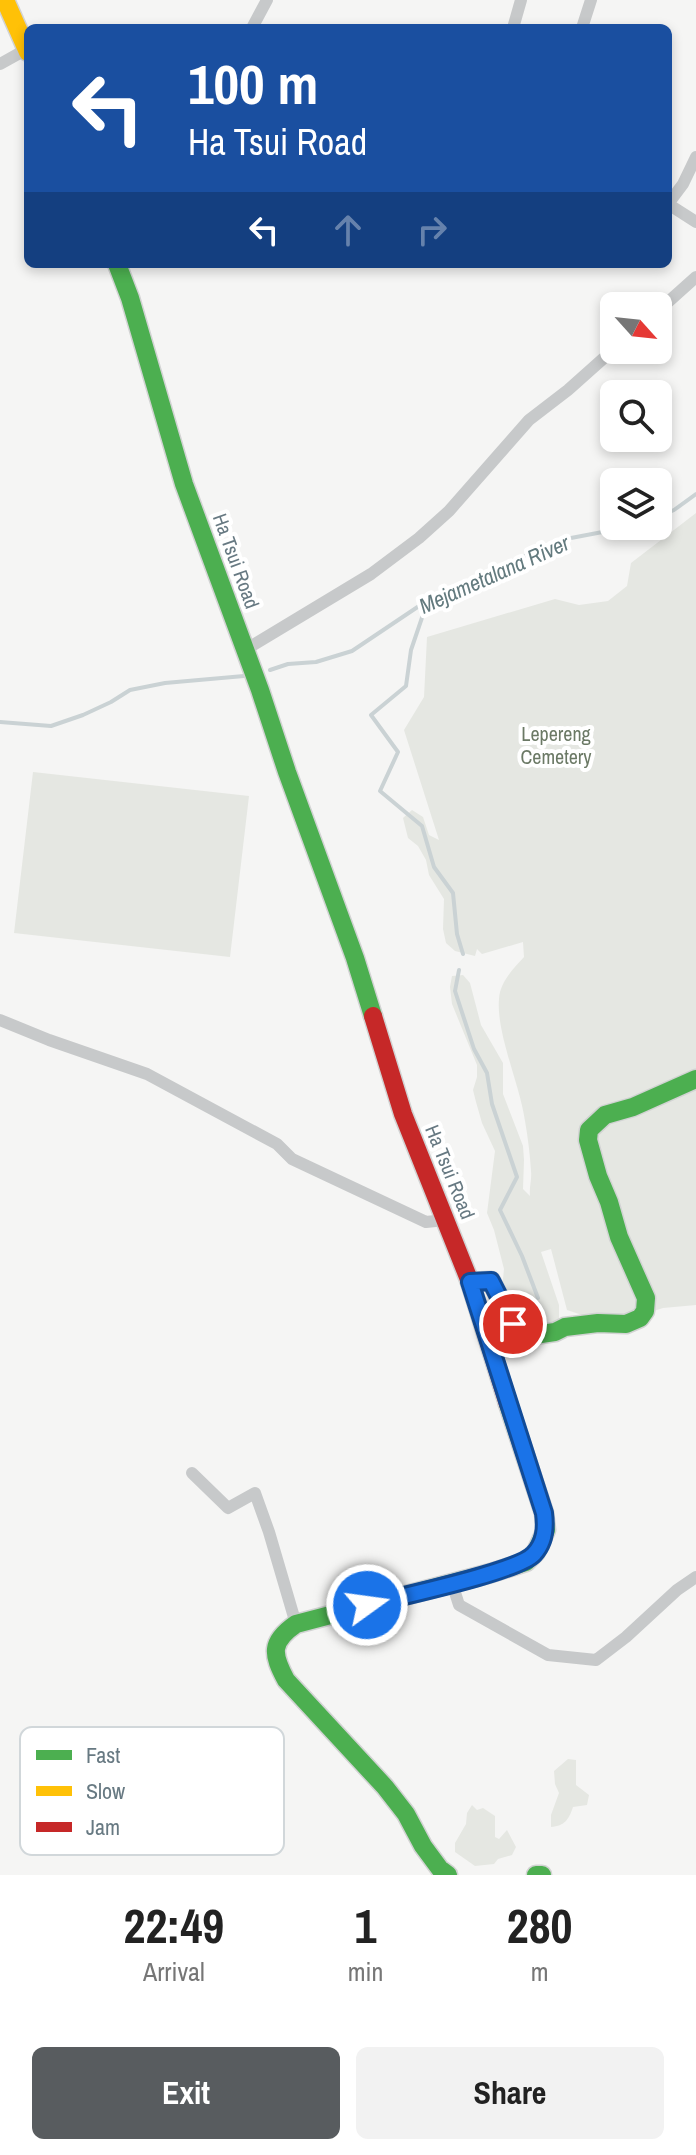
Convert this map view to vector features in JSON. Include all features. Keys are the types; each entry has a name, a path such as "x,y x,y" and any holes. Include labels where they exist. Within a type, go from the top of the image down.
{"street":[{"path":"5,0 24,44"},
{"path":"254,24 267,0"},
{"path":"514,24 521,0"},
{"path":"583,24 591,0"},
{"path":"0,64 24,52"},
{"path":"672,199 696,157"},
{"path":"672,207 696,222"},
{"name":"Ha Tsui Road","path":"119,268 184,484 355,958 403,1114 470,1282 544,1513 546,1530 536,1552 526,1562 296,1624"},
{"path":"672,298 696,277"},
{"path":"245,650 371,574 419,538 449,511 529,420 600,361"},
{"path":"0,1020 147,1074 277,1144 292,1159 426,1222 445,1220"},
{"path":"470,1282 491,1281 513,1324 523,1332 534,1335 589,1324 626,1324 640,1318 645,1311 646,1298 619,1237 598,1176 588,1140 589,1130 605,1115 633,1107 696,1079"},
{"path":"192,1473 228,1508 255,1493 296,1624 281,1634 275,1649 278,1666 286,1680 385,1787 406,1814 423,1846 448,1875"},
{"path":"452,1583 459,1605 548,1655 596,1660 696,1577"},
{"path":"536,1875 542,1875"}],"green space":[{"name":"Lepereng Cemetery","path":"696,513 696,1305 663,1308 638,1316 594,1319 567,1310 551,1249 541,1252 559,1305 559,1323 538,1330 512,1314 502,1289 504,1269 487,1213 495,1151 482,1123 473,1090 477,1065 452,1004 450,987 452,976 463,975 470,983 481,1025 503,1063 503,1094 523,1146 523,1189 530,1196 526,1127 499,1013 502,987 524,957 523,942 482,954 477,949 475,956 455,951 446,943 444,899 429,875 426,860 418,846 408,838 403,818 412,810 423,817 429,835 439,840 404,730 424,697 427,637 555,599 579,605 608,601 627,586 631,563 661,540 672,540 672,531"},
{"path":"33,772 249,796 230,957 14,933"},
{"path":"568,1759 576,1760 576,1785 589,1795 587,1805 573,1807 566,1821 551,1827 551,1815 559,1793 554,1771"},
{"path":"472,1805 495,1816 495,1837 499,1839 507,1830 516,1847 512,1855 498,1859 494,1864 475,1866 455,1852 455,1843"}],"waterway":[{"name":"Mejametalana River","path":"672,511 696,494"},
{"name":"Mejametalana River","path":"270,670 288,664 316,662 352,651 428,600 507,563 571,538 600,532"},
{"path":"428,600 411,650 406,686 371,715 398,752 380,791 422,826 434,867 453,893 457,934 463,954"},
{"name":"Mejametalana River","path":"0,722 51,726 83,715 130,690 165,683 244,676"},
{"path":"459,970 455,991 474,1049 487,1073 492,1104 517,1177 500,1210 538,1298"}],"traffic: fast":[{"path":"119,268 184,484 260,690 373,1016"},
{"path":"470,1282 491,1281 513,1324 523,1332 534,1335 598,1323 626,1324 640,1318 645,1311 646,1298 619,1237 598,1176 588,1140 589,1130 605,1115 633,1107 696,1079"},
{"path":"448,1875 423,1846 406,1814 385,1787 286,1680 276,1649 282,1637 296,1624 491,1573 526,1562 536,1552 546,1530 544,1513 508,1404"},
{"path":"536,1875 542,1875"}],"traffic: slow":[{"path":"5,0 24,43"}],"traffic: jam":[{"path":"373,1016 403,1114 470,1282 508,1404"}],"route":[{"path":"367,1605 526,1562 541,1544 546,1530 544,1513 470,1282 491,1281 513,1324"}]}
